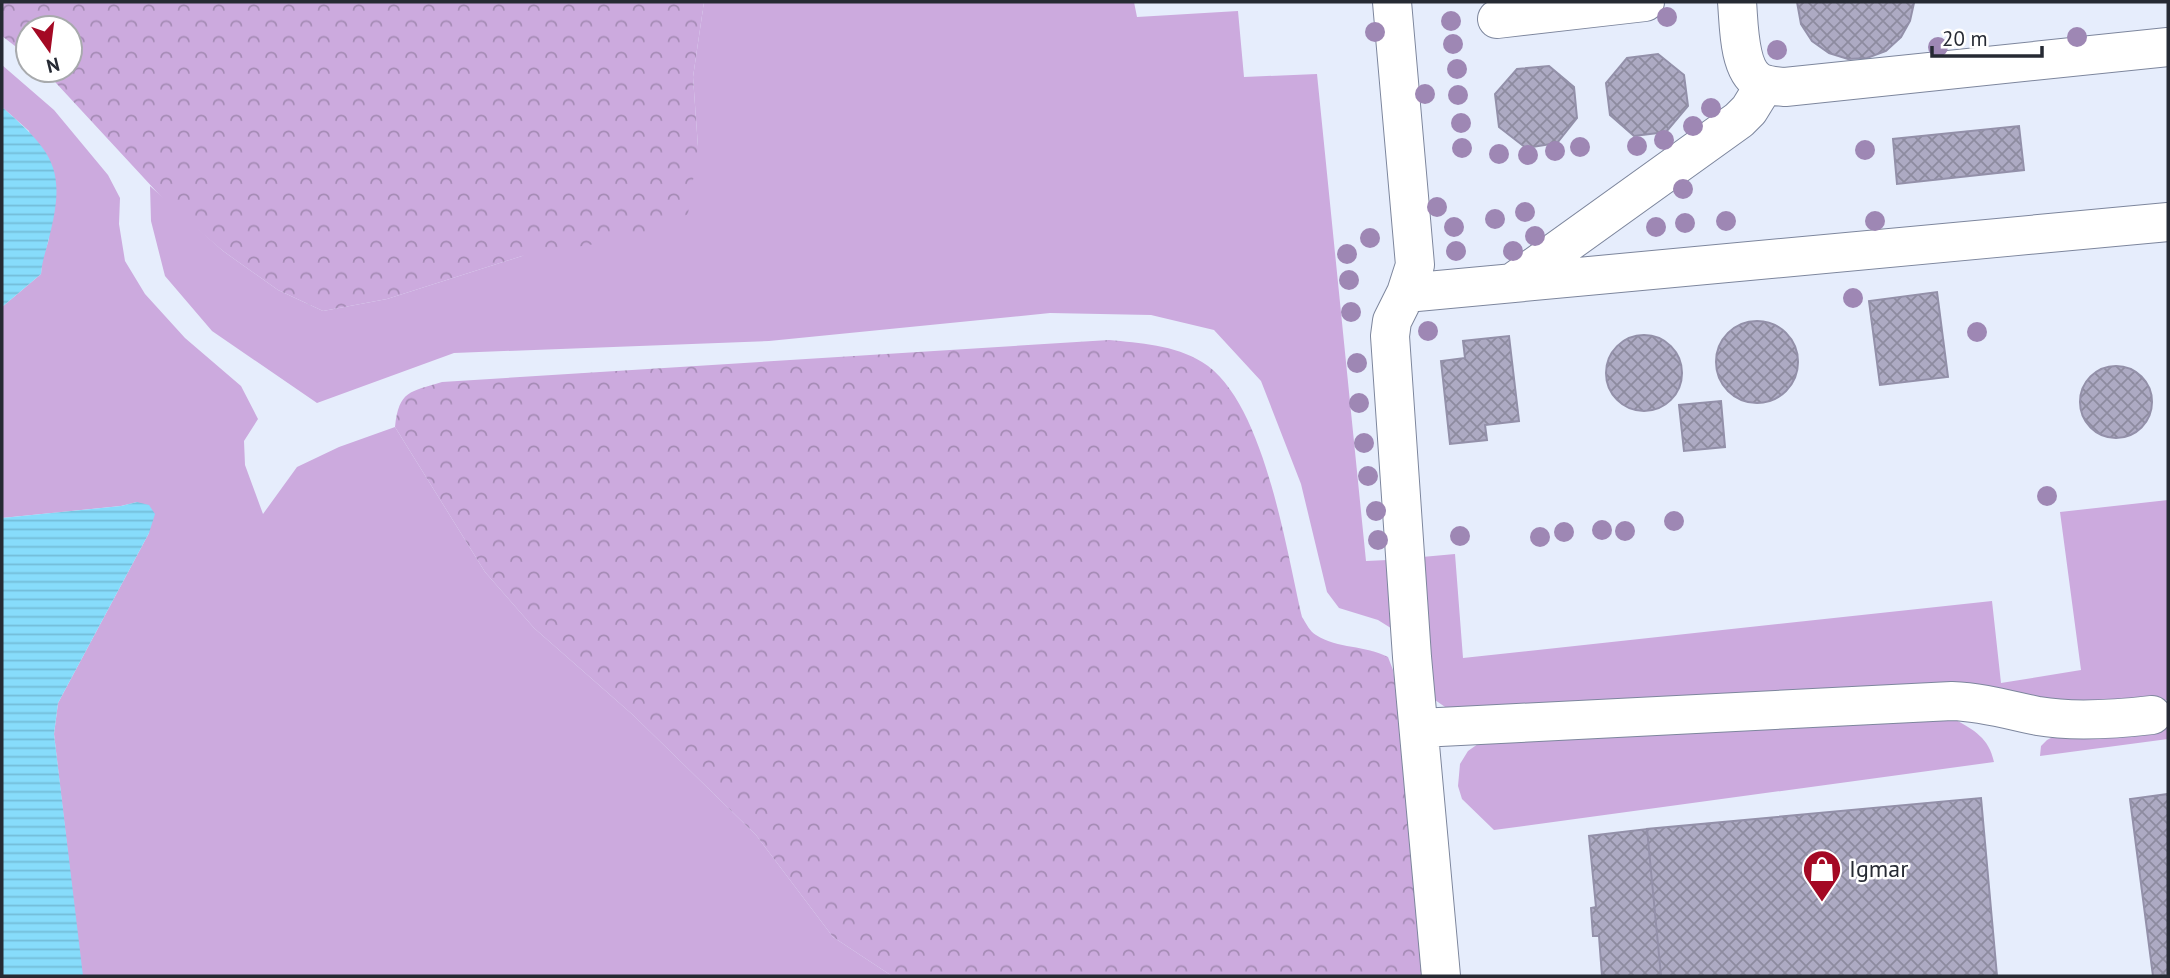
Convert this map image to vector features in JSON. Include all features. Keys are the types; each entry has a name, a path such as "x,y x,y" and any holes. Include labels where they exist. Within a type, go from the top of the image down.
{"lane":[{"path":"1392,2 1415,264 1406,293 1395,314 1390,336 1411,643 1441,976"},
{"path":"1497,19 1645,2"},
{"path":"1737,2 1744,63 1751,75 1765,84 1799,87 2168,47"},
{"path":"1510,284 1739,120 1749,110 1765,84"},
{"path":"1406,293 2168,222"},
{"path":"1420,728 1952,701 1994,705 2053,717 2129,718 2152,715"}],"green space":[{"path":"2,2 704,2 693,77 698,147 688,214 649,235 522,256 387,299 323,311 278,290 223,251 168,204 57,84 84,84 84,14 14,14 14,45 2,36"},
{"path":"704,2 1134,2 1137,17 1238,11 1244,77 1317,74 1366,561 1388,560 1394,630 1378,620 1339,608 1327,592 1301,484 1261,381 1214,330 1151,315 1050,313 769,341 454,353 317,403 212,331 165,276 151,221 150,186 223,251 278,290 323,311 387,299 522,256 698,147 693,77"},
{"path":"2,65 14,75 14,84 24,84 54,110 108,175 120,198 119,224 125,261 145,294 185,338 241,386 258,419 244,441 245,465 263,514 297,467 339,447 395,427 485,572 534,628 633,715 756,835 833,937 892,976 82,976 54,734 58,703 149,533 137,502 2,518 2,307 41,274 42,260 49,239 29,131 2,107"},
{"path":"1109,340 1180,352 1202,362 1223,381 1242,408 1257,441 1280,517 1302,617 1312,632 1324,639 1388,657 1393,670 1408,763 1429,976 892,976 833,937 756,835 633,715 534,628 485,572 395,427 400,406 408,394 442,382"},
{"path":"2168,500 2168,700 2074,711 1448,709 1435,700 1422,557 1455,554 1463,658 1992,601 2001,683 2081,670 2060,512"},
{"path":"1954,719 1974,731 1984,741 1994,762 1494,830 1462,799 1458,786 1460,764 1468,751 1485,739"},
{"path":"2168,720 2168,739 2040,756 2041,746 2047,740 2068,729"}],"water":[{"path":"2,107 44,150 51,163 56,194 41,274 2,307"},
{"path":"137,502 149,505 155,514 149,533 58,703 54,734 83,976 2,976 2,518"}],"building":[{"path":"1797,2 1914,3 1910,21 1901,37 1886,51 1867,58 1848,59 1829,53 1812,41 1801,24"},
{"path":"1658,54 1684,75 1688,106 1666,132 1634,136 1610,115 1606,83 1627,58"},
{"path":"1549,66 1574,87 1577,118 1557,143 1526,148 1499,127 1495,94 1517,69"},
{"path":"2019,126 2024,170 1897,184 1893,139"},
{"path":"1937,292 1948,377 1880,385 1869,301"},
{"path":"1757,321 1773,324 1786,333 1795,346 1798,362 1795,378 1786,391 1773,400 1757,403 1741,400 1728,391 1719,378 1716,362 1719,346 1728,333 1741,324"},
{"path":"1652,335 1665,341 1676,352 1682,365 1680,388 1665,405 1652,411 1636,411 1623,405 1608,388 1606,365 1612,352 1629,337"},
{"path":"1509,336 1519,421 1485,425 1487,440 1450,444 1441,361 1465,358 1463,341"},
{"path":"2116,366 2136,372 2146,382 2152,402 2146,422 2136,432 2116,438 2096,432 2086,422 2080,402 2086,382 2096,372"},
{"path":"1721,401 1725,447 1684,451 1679,405"},
{"path":"2168,794 2168,976 2153,976 2130,799"},
{"name":"Igmar","path":"1981,798 1997,976 1661,976 1647,829"},
{"path":"1647,829 1661,976 1602,976 1599,936 1593,936 1591,908 1596,907 1589,836"}],"place":[{"name":"Igmar","path":"1822,903"}]}
